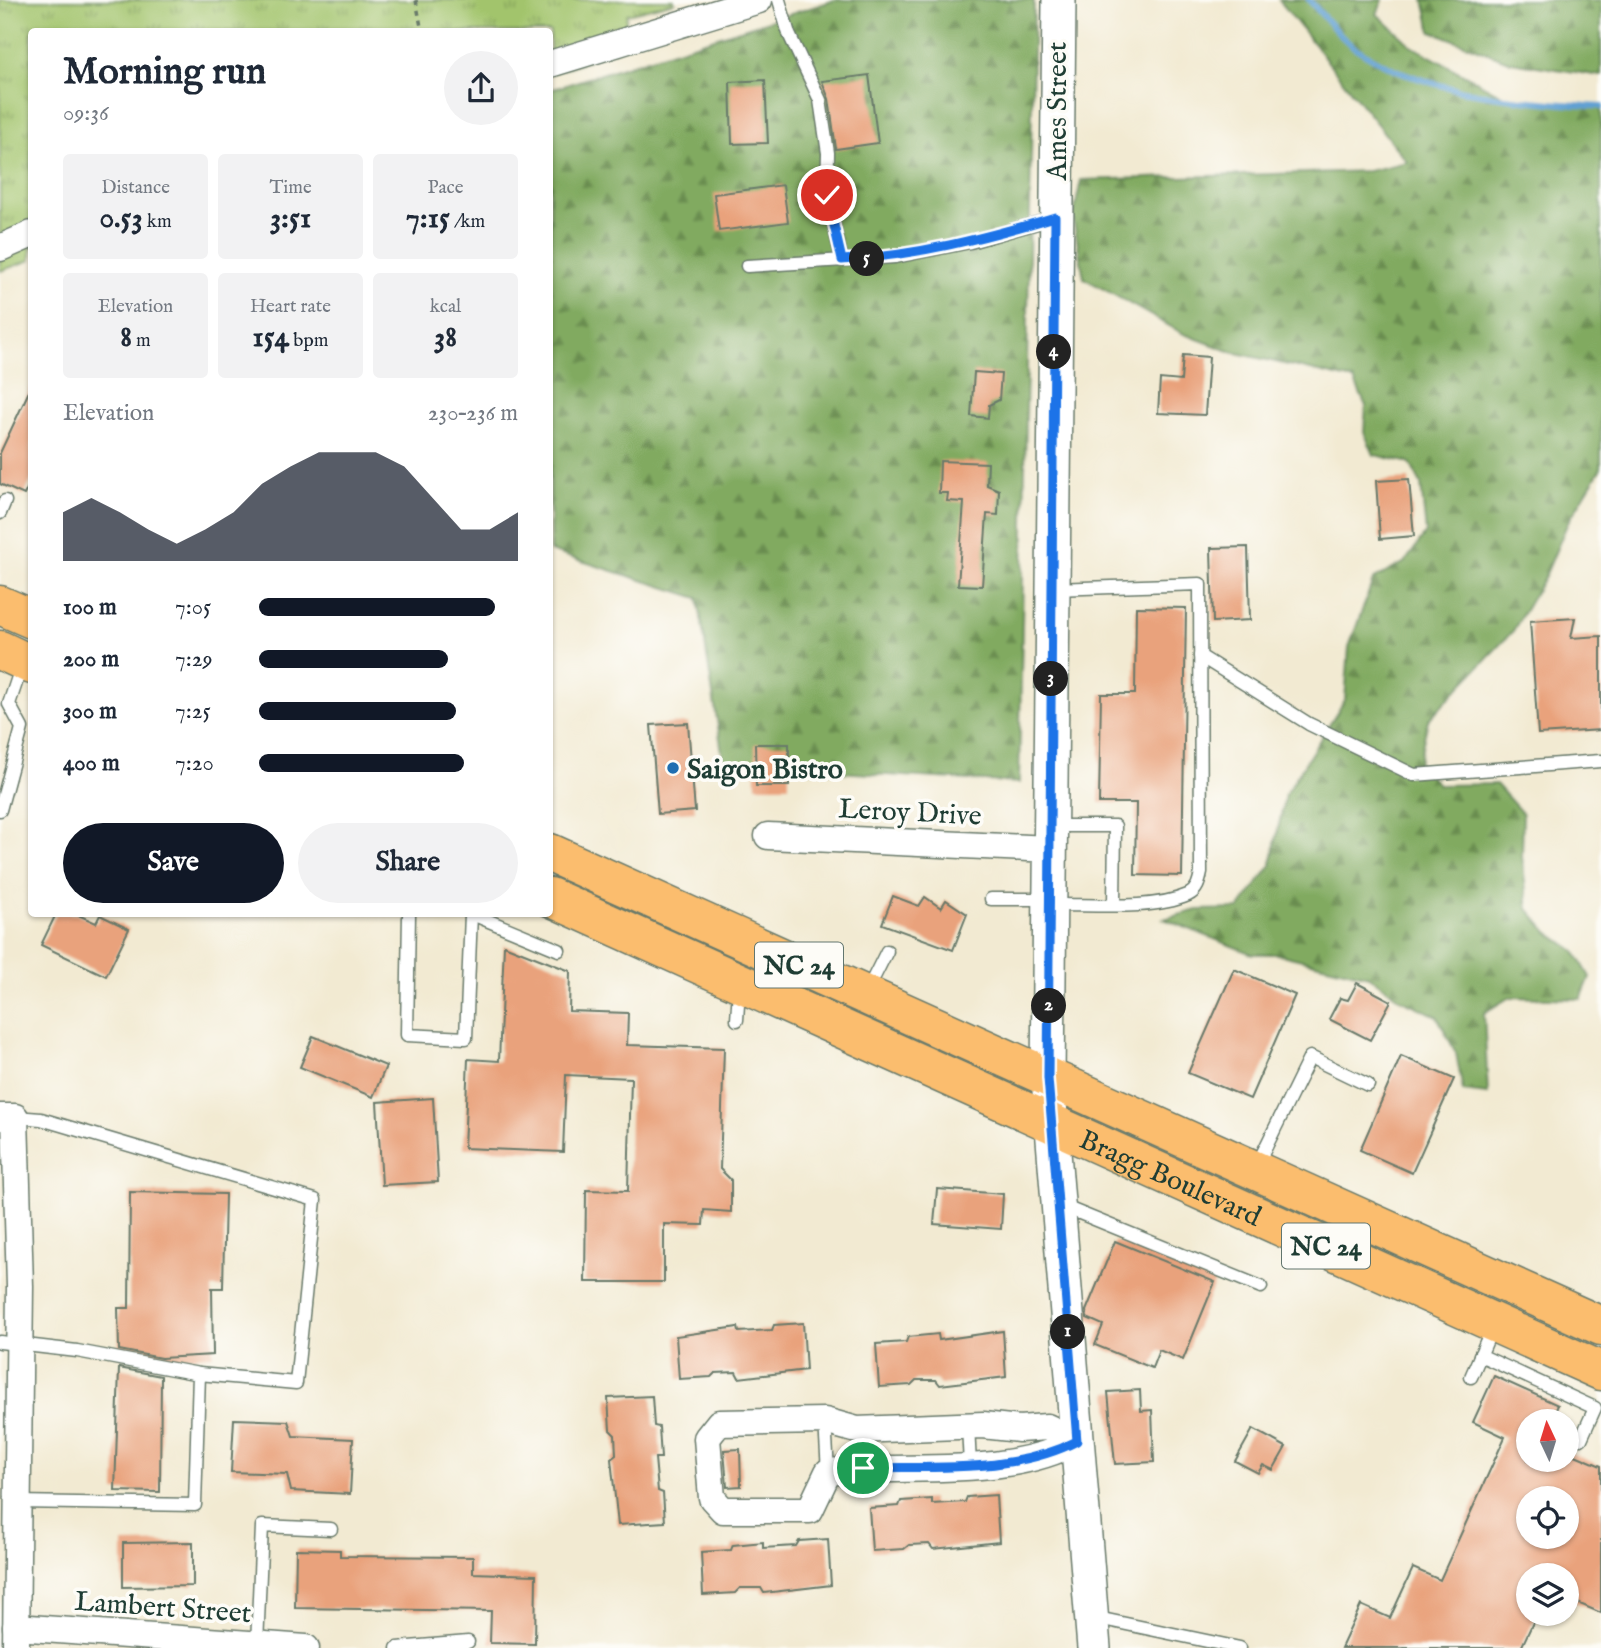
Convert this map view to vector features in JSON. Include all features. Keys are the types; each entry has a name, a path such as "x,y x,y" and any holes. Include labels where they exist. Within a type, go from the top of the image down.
{"main road":[{"path":"0,606 28,618"},
{"name":"Bragg Boulevard","path":"553,854 1601,1326"},
{"name":"Bragg Boulevard","path":"553,898 1051,1122 1487,1339 1601,1371"}],"street":[{"path":"553,63 759,0"},
{"name":"Ames Street","path":"1059,0 1048,1078 1092,1632"},
{"path":"0,248 28,236"},
{"name":"Leroy Drive","path":"768,836 1050,838"},
{"path":"8,1117 10,1342 17,1502 16,1638"},
{"path":"825,1421 857,1430 968,1426 1047,1427 1077,1441 1049,1455 970,1465 828,1472 810,1510 723,1510 712,1498 707,1438 719,1423 825,1421"},
{"name":"Lambert Street","path":"16,1638 306,1648"}],"lane":[{"path":"779,0 789,34 820,100 828,153 827,195 842,260"},
{"path":"747,265 895,257 933,250 1055,217"},
{"path":"990,899 1147,904 1189,895 1198,887 1201,873 1200,584 1052,589"},
{"path":"1200,656 1309,724 1415,775 1601,761"},
{"path":"0,810 22,728 9,704 18,659"},
{"path":"1050,838 1115,826 1114,904"},
{"path":"409,917 407,1035 466,1038 471,917"},
{"path":"478,917 559,950"},
{"path":"865,995 887,951"},
{"path":"737,1020 740,982"},
{"path":"1254,1171 1310,1058 1368,1085"},
{"path":"8,1117 41,1119 315,1200 296,1383 199,1374 10,1342"},
{"path":"1057,1204 1261,1287"},
{"path":"1471,1377 1487,1339 1595,1408 1581,1439"},
{"path":"17,1502 195,1505 199,1374"},
{"path":"825,1421 828,1472"},
{"path":"968,1426 970,1465"},
{"path":"257,1645 262,1526 331,1529"},
{"path":"1092,1632 1240,1648"},
{"path":"397,1648 468,1642"}],"path":[{"path":"416,0 421,28"}],"green space":[{"path":"0,0 675,2 627,14 621,48 553,73 553,28 28,28 28,261 0,271"},
{"path":"835,0 1034,0 1019,783 724,765 698,598 553,552 553,89"},
{"path":"1279,0 1383,0 1377,14 1413,47 1507,98 1601,107 1601,468 1568,522 1546,574 1513,631 1428,720 1418,765 1439,785 1496,784 1523,814 1522,856 1528,909 1548,932 1575,951 1590,977 1581,999 1510,997 1484,1013 1488,1094 1463,1091 1456,1053 1437,1016 1402,1000 1369,976 1277,954 1252,954 1164,919 1197,910 1239,909 1271,865 1285,795 1345,700 1349,647 1373,580 1405,562 1426,533 1421,484 1410,463 1374,455 1364,432 1366,406 1354,380 1232,352 1184,334 1084,278 1073,218 1081,180 1368,171 1407,162"},
{"path":"1424,0 1601,0 1601,76 1511,62 1431,31"}],"building":[{"path":"869,75 878,143 836,149 829,99 822,81"},
{"path":"765,80 768,143 732,144 730,82"},
{"path":"783,185 788,222 719,231 714,194"},
{"path":"1183,355 1209,357 1205,415 1158,413 1160,379 1181,381"},
{"path":"974,372 1001,374 999,400 989,405 988,418 971,416"},
{"path":"28,394 28,487 24,495 0,484 0,453"},
{"path":"940,461 988,463 987,485 999,490 998,515 987,514 982,586 958,585 964,502 947,501 948,493 939,493"},
{"path":"1409,479 1414,536 1380,539 1376,481"},
{"path":"1248,547 1250,620 1213,622 1211,548"},
{"path":"1136,607 1186,608 1182,876 1135,875 1136,803 1099,803 1101,694 1135,694"},
{"path":"1575,618 1571,638 1601,636 1601,730 1538,734 1530,621"},
{"name":"Saigon Bistro","path":"688,723 695,811 658,814 651,725"},
{"path":"755,744 789,744 789,786 756,786"},
{"path":"893,896 919,906 925,897 941,908 946,900 967,914 953,950 882,924"},
{"path":"55,917 83,917 96,923 99,917 104,917 129,929 106,976 41,945"},
{"path":"504,945 570,971 569,1011 628,1013 627,1045 724,1048 720,1169 731,1180 731,1212 704,1210 703,1225 664,1224 664,1282 585,1282 586,1190 628,1191 631,1078 566,1075 563,1152 464,1148 468,1059 499,1061"},
{"path":"1234,969 1295,995 1250,1099 1188,1073"},
{"path":"1357,983 1391,1001 1370,1040 1329,1019 1340,998 1348,1000"},
{"path":"313,1036 386,1066 373,1097 300,1067"},
{"path":"1401,1056 1454,1079 1412,1173 1360,1150"},
{"path":"433,1098 438,1182 382,1185 377,1102"},
{"path":"937,1189 1003,1194 1001,1229 934,1224"},
{"path":"130,1192 225,1194 223,1288 212,1288 213,1355 161,1358 119,1350 118,1308 129,1308"},
{"path":"1115,1241 1215,1282 1183,1360 1159,1350 1152,1368 1095,1345 1103,1325 1087,1318 1086,1311"},
{"path":"803,1323 806,1370 739,1378 736,1372 715,1373 711,1377 679,1379 676,1336 738,1327 739,1332 772,1330 774,1325"},
{"path":"1003,1331 1006,1377 940,1385 936,1380 916,1380 911,1385 879,1387 876,1344 906,1342 908,1337 938,1334 939,1340"},
{"path":"119,1368 161,1376 160,1492 115,1491"},
{"path":"1494,1376 1558,1405 1556,1409 1516,1409 1516,1472 1579,1472 1579,1457 1601,1466 1601,1613 1579,1604 1579,1563 1516,1563 1516,1626 1531,1626 1521,1648 1341,1648 1361,1605 1390,1618 1413,1568 1440,1580 1505,1437 1473,1422"},
{"path":"1140,1390 1141,1411 1152,1410 1154,1462 1115,1464 1108,1392"},
{"path":"652,1396 654,1426 659,1427 661,1458 655,1458 658,1491 663,1493 665,1522 618,1525 611,1459 616,1455 615,1435 610,1430 608,1398"},
{"path":"234,1419 288,1421 293,1436 353,1439 350,1494 291,1491 287,1474 231,1472"},
{"path":"1253,1429 1286,1447 1273,1470 1263,1465 1258,1473 1235,1461"},
{"path":"740,1449 741,1486 727,1487 724,1450"},
{"path":"996,1495 999,1542 933,1549 929,1544 909,1545 904,1549 872,1551 869,1508 899,1506 901,1501 932,1499 932,1504 965,1502 967,1497"},
{"path":"828,1539 831,1585 764,1593 761,1588 740,1588 735,1593 703,1595 701,1552 731,1550 733,1545 763,1542 763,1548 796,1546 799,1541"},
{"path":"193,1542 193,1586 123,1587 123,1543"},
{"path":"296,1549 340,1550 340,1556 473,1557 473,1573 536,1575 535,1644 490,1643 491,1611 295,1608"}],"waterway":[{"path":"1309,0 1354,47 1411,76 1473,93 1601,107"}],"place":[{"name":"Saigon Bistro","path":"673,768"}],"route":[{"path":"827,195 842,260 895,257 970,242 1055,217 1048,1078 1077,1441 1049,1455 979,1465 863,1468"}]}
